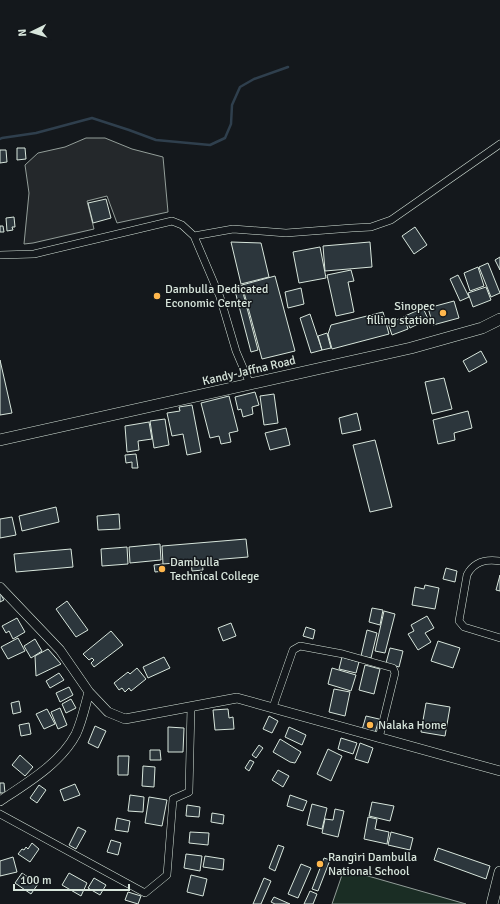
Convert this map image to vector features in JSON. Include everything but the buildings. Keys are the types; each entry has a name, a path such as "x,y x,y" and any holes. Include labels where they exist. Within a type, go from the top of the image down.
{"main road":[{"name":"Kandy-Jaffna Road","path":"0,440 432,343 482,328 500,319"},
{"path":"492,904 500,872"}],"street":[{"path":"194,236 233,229 286,233 345,229 371,226 391,220 500,144"},
{"path":"0,255 34,254 172,221 182,226 194,236 220,296 236,351 250,384"},
{"path":"500,561 477,562 471,568 467,574 459,621 464,627 500,638"},
{"path":"0,587 60,650 90,692 108,712 125,719 237,698 500,771"},
{"path":"273,707 293,650 300,646 343,654 393,668 395,674 379,738"},
{"path":"0,801 36,777 66,750 76,733 90,692"},
{"path":"0,814 145,893 167,875 173,799 188,792 191,707"}],"green space":[{"path":"347,870 466,904 332,904 342,875"}],"shaded area":[{"path":"86,138 105,138 132,149 163,157 168,212 117,223 107,196 87,201 94,229 24,244 29,193 25,165 38,153 65,147"}],"waterway":[{"path":"0,139 36,133 92,118 156,140 210,145 225,138 231,124 232,105 240,87 254,79 288,67"}],"place":[{"name":"Dambulla Dedicated Economic Center","path":"157,296"},
{"name":"Sinopec filling station","path":"443,313"},
{"name":"Dambulla Technical College","path":"162,569"},
{"name":"Nalaka Home","path":"370,725"},
{"name":"Rangiri Dambulla National School","path":"320,864"}]}
